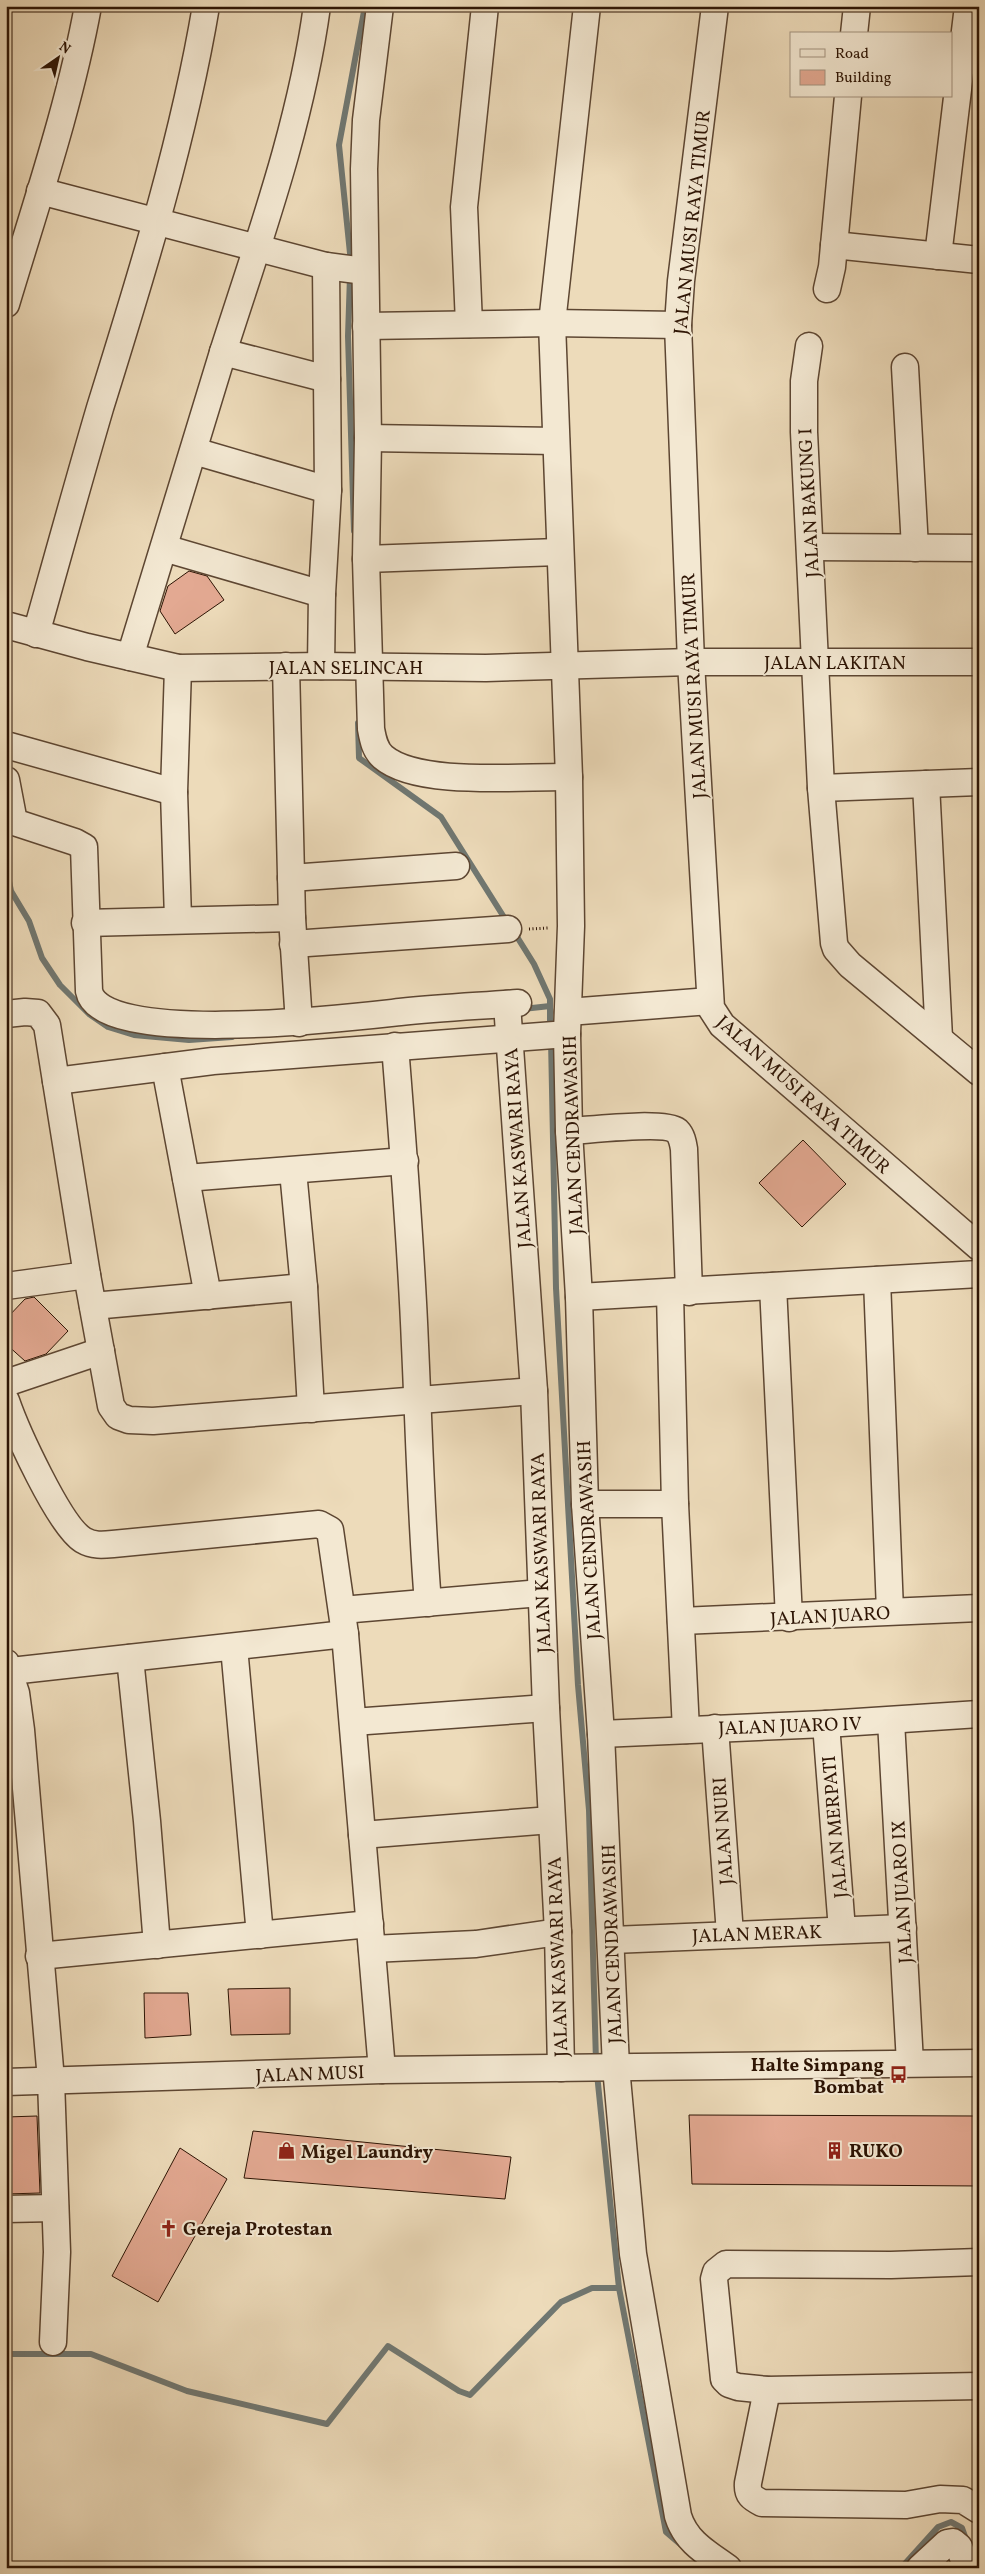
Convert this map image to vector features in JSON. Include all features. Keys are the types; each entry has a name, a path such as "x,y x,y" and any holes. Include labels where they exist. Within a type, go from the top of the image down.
{"street":[{"path":"6,304 40,191 83,35 88,6"},
{"path":"36,634 157,220 194,70 206,6"},
{"path":"130,657 223,352 257,248 303,88 318,6"},
{"path":"327,666 322,594 328,490 327,379 364,169 366,120 380,6"},
{"path":"469,324 464,207 485,6"},
{"name":"JALAN CENDRAWASIH","path":"587,6 552,323 559,552 566,666 571,926 558,1028 570,1130 579,1297 585,1504 601,1734 612,1940 612,2067 633,2254 678,2516 684,2534 728,2568"},
{"name":"JALAN MUSI RAYA TIMUR","path":"715,6 681,281 678,325 691,662 712,1011 722,1025 979,1247"},
{"path":"854,32 857,6"},
{"path":"938,256 968,6"},
{"path":"827,289 834,246 848,98"},
{"path":"40,191 157,220 257,248 346,269"},
{"path":"834,246 979,260"},
{"path":"346,269 366,326 368,438 365,667 374,744 382,756 391,763 420,774 440,776 569,777"},
{"path":"366,326 552,323 678,325"},
{"name":"JALAN BAKUNG I","path":"809,346 804,381 804,432 821,788 832,934 836,949 850,965 979,1072"},
{"path":"223,352 327,379"},
{"path":"905,368 915,548"},
{"path":"368,438 556,441"},
{"path":"194,451 328,490"},
{"path":"810,546 979,548"},
{"path":"164,548 322,594"},
{"path":"366,559 559,552"},
{"name":"JALAN SELINCAH","path":"6,625 178,668 286,666 486,668 691,662"},
{"name":"JALAN LAKITAN","path":"691,662 979,662"},
{"path":"286,666 293,944 300,1023"},
{"path":"178,668 174,792 178,919"},
{"path":"6,745 174,792"},
{"path":"6,780 14,822 75,842 84,848 88,991 94,1003 127,1017 171,1024 220,1042 395,1046 510,1014"},
{"path":"821,788 979,782"},
{"path":"926,784 939,1038"},
{"path":"291,878 456,866"},
{"path":"85,922 292,918"},
{"path":"293,944 508,929"},
{"path":"56,1081 165,1067 220,1042 300,1023 510,1014 558,1028 710,1001"},
{"path":"6,1014 32,1012 38,1013 44,1019 56,1081 86,1275 112,1406 118,1416 153,1421 534,1391"},
{"name":"JALAN KASWARI RAYA","path":"510,1014 534,1391 551,1820 565,2069"},
{"path":"395,1046 404,1161 417,1400 421,1517 428,1603"},
{"path":"165,1067 208,1296"},
{"path":"570,1130 651,1126 672,1129 679,1134 684,1149 675,1504 686,1730"},
{"path":"186,1178 293,1172 404,1161"},
{"path":"293,1172 304,1287 311,1409"},
{"path":"579,1297 979,1274"},
{"path":"6,1286 86,1275"},
{"path":"877,1280 890,1611"},
{"path":"773,1286 789,1618"},
{"path":"93,1306 304,1287"},
{"path":"6,1382 101,1351"},
{"path":"6,1401 27,1451 50,1493 76,1534 84,1540 99,1545 323,1525 331,1532 343,1622 353,1722 382,2070"},
{"path":"585,1504 675,1504"},
{"path":"53,2342 57,2292 51,2080 40,1956 17,1835 21,1730 16,1693 8,1667 130,1658 234,1647 428,1603 541,1593"},
{"name":"JALAN JUARO","path":"681,1621 789,1618 890,1611 979,1608"},
{"path":"234,1647 260,1935"},
{"path":"130,1658 157,1944"},
{"path":"353,1722 546,1708"},
{"name":"JALAN JUARO IV","path":"601,1734 826,1724 979,1714"},
{"name":"JALAN JUARO IX","path":"891,1720 910,2063"},
{"name":"JALAN MERPATI","path":"826,1724 842,1930"},
{"name":"JALAN NURI","path":"715,1728 730,1934"},
{"path":"362,1835 551,1820"},
{"name":"JALAN MERAK","path":"612,1940 903,1928"},
{"path":"40,1956 260,1935 371,1936 476,1944 558,1932"},
{"name":"JALAN MUSI","path":"6,2082 382,2070 979,2063"},
{"path":"6,2209 56,2208"},
{"path":"979,2262 891,2265 726,2264 716,2272 714,2279 724,2379 729,2384 738,2387 767,2390 979,2386"},
{"path":"767,2390 748,2483 747,2491 752,2498 762,2503 906,2505 940,2499 963,2500 979,2510"},
{"path":"920,2568 948,2543 953,2542 959,2547 967,2568"}],"building":[{"path":"189,571 207,576 224,600 175,634 160,611 168,586"},
{"path":"803,1140 846,1184 802,1227 759,1183"},
{"path":"34,1297 68,1331 46,1354 25,1361 6,1344 6,1319 25,1299"},
{"path":"290,1988 290,2034 231,2035 228,1989"},
{"path":"144,1993 188,1993 191,2035 145,2038"},
{"name":"RUKO","path":"689,2115 979,2116 979,2186 692,2184"},
{"path":"37,2116 40,2193 6,2194 6,2117"},
{"path":"253,2131 511,2157 505,2199 244,2178"},
{"name":"Gereja Protestan","path":"180,2148 227,2179 158,2302 112,2276"}],"waterway":[{"path":"351,263 339,145 365,6"},
{"path":"350,276 348,336 354,531"},
{"path":"358,723 359,758 441,817 507,922"},
{"path":"6,866 11,891 29,921 42,958 60,985 89,1014 108,1027 134,1035 189,1040 232,1037"},
{"path":"514,932 534,964 550,999 550,1030"},
{"path":"523,1009 550,1006"},
{"path":"551,1040 556,1288 578,1685 589,1810 596,2062"},
{"path":"597,2074 619,2288 666,2532 680,2544"},
{"path":"6,2354 91,2354 187,2391 327,2424 388,2346 459,2391 470,2395 561,2302 592,2288 619,2288"},
{"path":"901,2568 938,2527 951,2522 962,2528 967,2542"}],"place":[{"name":"Halte Simpang Bombat","path":"898,2075"},
{"name":"RUKO","path":"835,2150"},
{"name":"Migel Laundry","path":"287,2151"},
{"name":"Gereja Protestan","path":"169,2228"}]}
